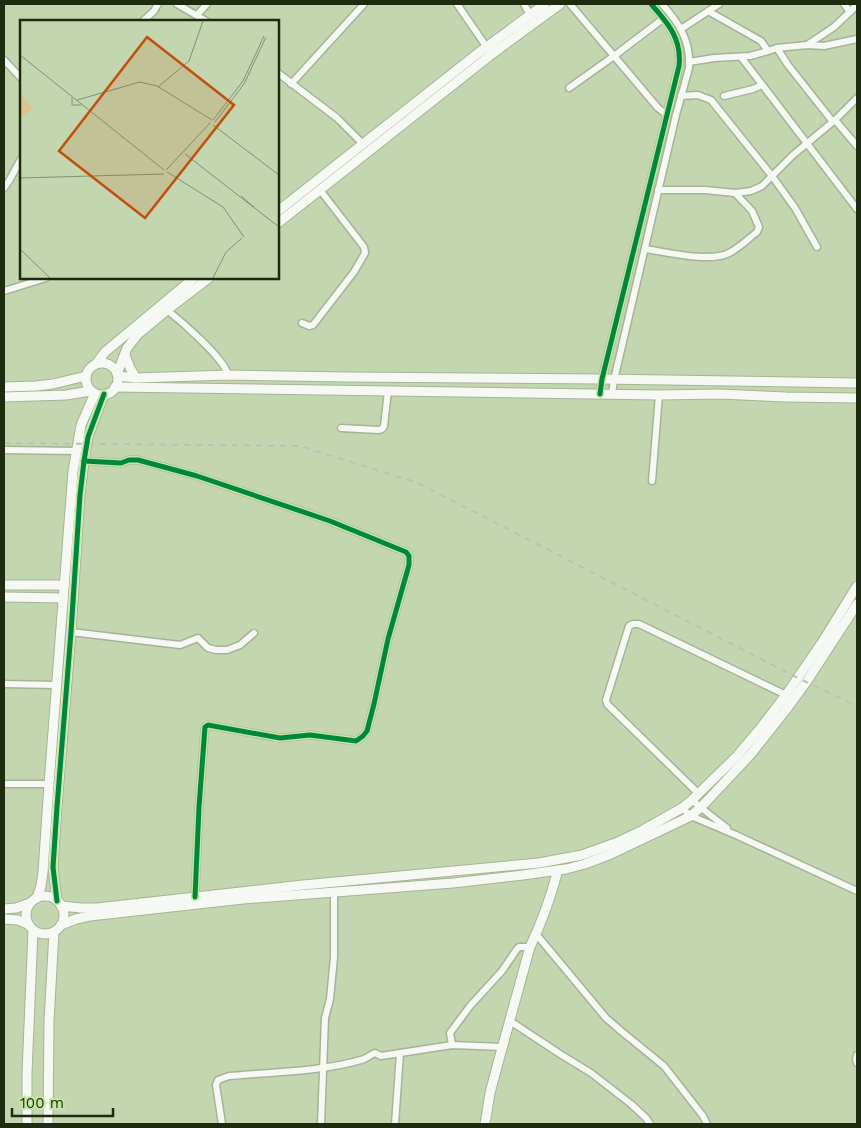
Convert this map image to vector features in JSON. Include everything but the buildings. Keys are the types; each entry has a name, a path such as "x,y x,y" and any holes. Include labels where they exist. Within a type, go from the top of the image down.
{"main road":[{"path":"279,222 545,4"},
{"path":"279,209 363,144 489,51 560,4"},
{"path":"93,392 86,381 88,371 105,352 193,279"},
{"path":"4,397 93,392 104,394 110,392 115,387 117,375 127,348 132,341 166,310 208,279"},
{"path":"125,355 136,378"},
{"path":"96,364 109,364 114,368 117,375"},
{"path":"117,375 136,378 228,375 857,383"},
{"path":"4,387 53,384 86,376"},
{"path":"115,387 659,395 731,394 857,398"},
{"path":"27,1124 31,928 26,920 26,914 27,908 34,901 41,886 43,872 76,451 81,425 93,392"},
{"path":"4,919 18,920 40,934 47,934 54,932 61,925 64,916 59,904 54,867 80,495 88,437 104,394"},
{"path":"4,585 64,585"},
{"path":"4,909 16,908 41,897 50,897 59,904 81,908 97,908 304,885 539,863 582,855 618,842 682,808 736,756 786,695 857,586"},
{"path":"4,597 63,598"},
{"path":"61,925 90,916 243,899 453,883 558,870 585,864 611,854 691,816 700,807 751,754 785,711 807,681 857,604"},
{"path":"485,1124 490,1093 530,946 558,870"},
{"path":"48,1124 49,1021 54,932"}],"street":[{"path":"145,20 158,4"},
{"path":"177,4 204,20"},
{"path":"197,15 207,4"},
{"path":"291,84 364,4"},
{"path":"457,4 489,51"},
{"path":"524,4 530,15"},
{"path":"570,4 658,108 667,115"},
{"path":"600,394 677,74 680,52 673,33 664,18 650,4"},
{"path":"612,394 689,62 689,51 681,29 662,4"},
{"path":"681,29 719,4"},
{"path":"844,4 850,12"},
{"path":"807,45 834,26 857,5"},
{"path":"708,11 761,41 768,51"},
{"path":"568,88 664,18"},
{"path":"689,62 714,58 750,56 777,48 807,45 824,46 857,39"},
{"path":"777,48 788,65 857,146"},
{"path":"741,57 857,209"},
{"path":"4,60 20,77"},
{"path":"279,74 338,118 363,144"},
{"path":"724,96 762,85"},
{"path":"681,96 698,95 711,100 772,176 795,208 817,247"},
{"path":"658,190 705,190 735,193 751,191 762,186 857,98"},
{"path":"4,188 20,160"},
{"path":"302,323 309,326 313,325 354,272 365,253 364,247 320,190"},
{"path":"645,249 702,257 720,256 729,253 757,232 759,227 752,211 735,193"},
{"path":"4,290 42,279"},
{"path":"166,310 217,356 227,369 228,375"},
{"path":"341,428 379,430 382,428 384,426 388,391"},
{"path":"652,481 659,395"},
{"path":"4,450 76,451"},
{"path":"84,461 121,463 129,460 138,460 197,476 330,521 406,552 409,556 409,565 388,639 374,704 364,736 356,741 310,735 280,738 208,725 205,727 198,807 195,897"},
{"path":"736,834 700,807 695,797 607,704 606,700 630,626 639,624 786,695"},
{"path":"71,632 180,646 198,638 208,648 216,650 227,650 240,645 254,633"},
{"path":"4,684 57,685"},
{"path":"4,784 49,784"},
{"path":"682,808 691,816 736,834 857,891"},
{"path":"321,1124 326,1018 330,999 334,956 334,892"},
{"path":"536,934 606,1018 664,1066 703,1116 707,1124"},
{"path":"452,1045 450,1033 470,1006 502,971 519,947 530,946"},
{"path":"510,1021 591,1072 631,1104 650,1124"},
{"path":"222,1124 216,1085 218,1080 229,1076 324,1068 359,1061 375,1054 381,1056 452,1045 502,1047"},
{"path":"395,1124 400,1053"},
{"path":"857,1054 857,1063"}],"railway":[{"path":"4,443 300,446 418,483 798,678 857,706"}],"cycle path":[{"path":"600,394 602,379 679,66 676,40 668,25 651,4"},
{"path":"57,901 53,867 80,495 88,437 104,394"},
{"path":"84,461 121,463 129,460 138,460 197,476 330,521 406,552 409,556 409,565 388,639 374,704 367,731 363,736 356,741 310,735 280,738 208,725 205,727 195,897"}]}
